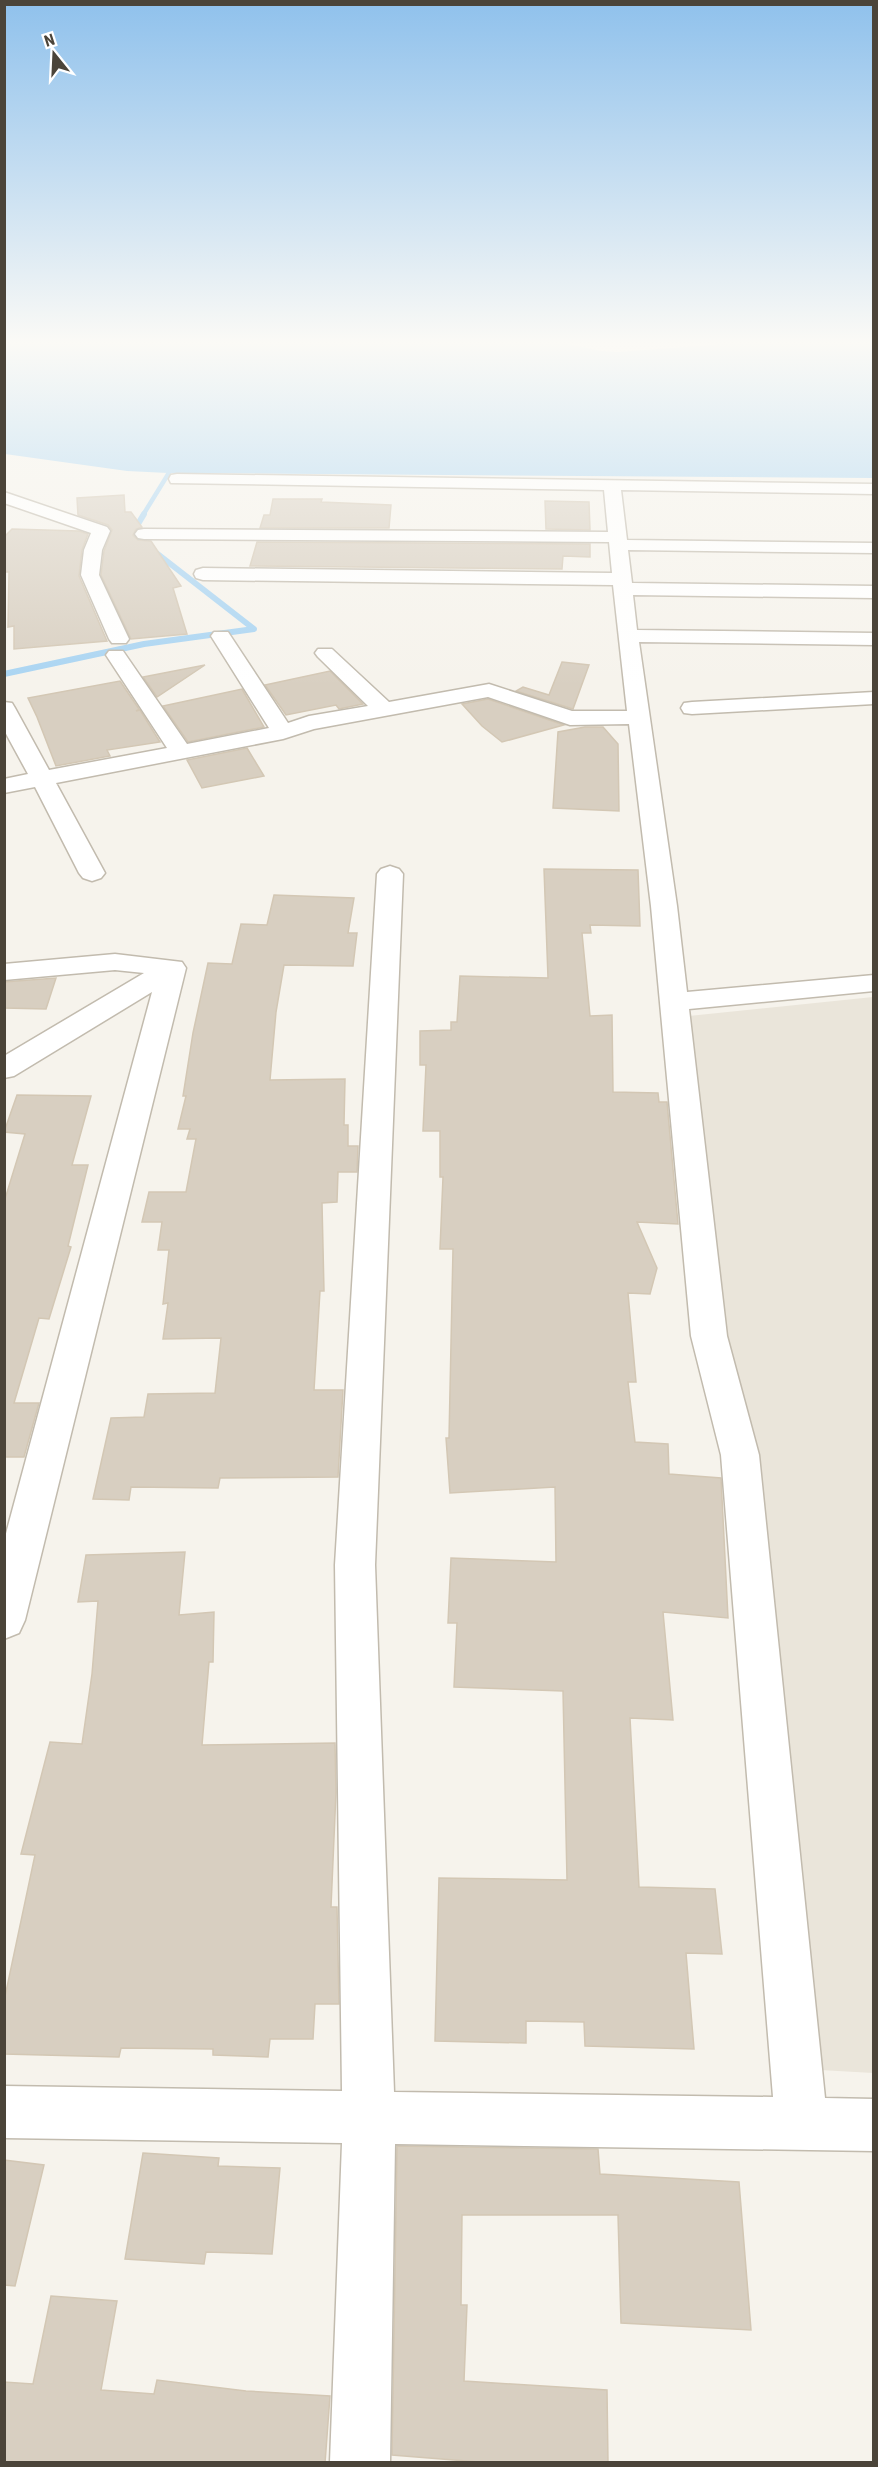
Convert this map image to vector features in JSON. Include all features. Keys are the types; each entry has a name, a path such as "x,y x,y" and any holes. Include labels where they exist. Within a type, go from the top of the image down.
{"street":[{"path":"177,479 873,489"},
{"path":"612,486 628,636 664,906 709,1336 740,1455 801,2122"},
{"path":"4,497 101,531 93,550 90,575 118,647 180,752"},
{"path":"4,518 27,506"},
{"path":"144,534 618,541 873,548"},
{"path":"203,574 873,592"},
{"path":"221,636 283,732"},
{"path":"628,636 873,639"},
{"path":"325,653 384,709"},
{"path":"4,786 283,732 309,723 489,690 570,718 640,717"},
{"path":"692,708 873,698"},
{"path":"4,708 92,873"},
{"path":"360,2463 369,2117 355,1565 390,874"},
{"path":"4,972 115,962 172,968"},
{"path":"4,1069 172,968"},
{"path":"4,1620 172,968"},
{"path":"673,1002 873,982"},
{"path":"4,2112 801,2122 873,2125"}],"shaded area":[{"path":"873,997 873,2073 820,2070 679,1017"}],"water":[{"path":"13,455 873,455 873,478 127,471"}],"building":[{"path":"124,495 125,512 131,512 142,527 136,529 133,535 138,540 151,541 181,586 173,588 187,634 131,639 101,575 104,551 112,530 108,525 78,515 77,498"},
{"path":"273,499 322,499 321,502 391,505 389,528 260,528 264,515 270,515"},
{"path":"545,501 589,502 590,530 546,529"},
{"path":"12,529 79,531 88,534 82,550 79,576 107,641 14,649 14,626 8,627 9,572 4,572 4,537"},
{"path":"257,542 590,544 590,557 563,556 562,569 250,566"},
{"path":"562,662 589,665 573,709 516,691 523,687 549,695"},
{"path":"205,665 157,697 143,677"},
{"path":"330,671 363,704 339,709 336,705 286,715 265,685"},
{"path":"120,681 139,709 136,711 140,710 160,742 107,750 110,756 56,766 28,698"},
{"path":"242,689 264,727 188,742 163,706"},
{"path":"488,699 564,725 502,742 482,726 462,704"},
{"path":"585,727 603,727 618,744 619,811 553,808 558,732"},
{"path":"247,748 264,776 202,788 187,760"},
{"path":"544,869 638,870 640,926 590,925 591,933 582,933 590,1016 612,1015 613,1092 658,1093 659,1102 667,1102 678,1224 637,1222 657,1268 650,1294 628,1293 636,1382 628,1382 635,1442 668,1444 669,1474 721,1478 728,1618 663,1612 673,1720 630,1718 639,1887 715,1889 722,1954 686,1953 694,2049 585,2046 584,2022 526,2021 526,2043 435,2041 439,1878 567,1880 563,1691 454,1687 457,1623 448,1623 451,1558 556,1562 555,1487 450,1493 446,1438 449,1438 453,1249 440,1249 443,1177 440,1177 440,1131 423,1131 426,1065 420,1065 420,1031 451,1030 451,1022 457,1022 460,976 548,978"},
{"path":"274,895 354,898 348,933 357,933 353,966 284,965 276,1012 270,1080 345,1079 344,1125 348,1125 348,1146 358,1146 357,1172 338,1172 337,1202 322,1203 324,1291 320,1291 314,1390 343,1390 338,1477 220,1478 218,1488 131,1487 129,1500 93,1499 111,1418 144,1417 148,1394 215,1393 221,1338 163,1339 168,1303 163,1304 169,1250 158,1250 162,1222 142,1222 149,1192 186,1192 196,1139 187,1139 190,1129 178,1129 186,1096 183,1096 193,1033 208,963 232,964 241,924 267,925"},
{"path":"56,978 46,1009 4,1008 4,982"},
{"path":"17,1095 91,1096 72,1165 88,1165 68,1246 71,1247 49,1319 39,1318 14,1403 39,1403 24,1457 4,1457 4,1202 25,1134 4,1132"},
{"path":"185,1552 179,1615 214,1612 213,1662 209,1662 202,1745 335,1743 336,1792 331,1907 337,1907 339,2004 315,2004 313,2039 270,2039 268,2057 213,2055 213,2049 121,2048 119,2057 4,2054 4,2001 35,1855 21,1854 50,1742 82,1744 92,1674 98,1601 78,1602 86,1555"},
{"path":"397,2146 598,2149 600,2174 739,2182 751,2330 621,2323 618,2215 462,2215 461,2305 467,2305 464,2381 607,2390 608,2463 491,2463 392,2455"},
{"path":"143,2153 219,2158 218,2166 280,2168 272,2254 206,2252 204,2264 125,2259"},
{"path":"4,2160 44,2165 15,2286 4,2285"},
{"path":"51,2296 117,2301 101,2390 154,2394 157,2380 246,2391 330,2396 325,2463 4,2463 4,2382 33,2384"}],"waterway":[{"path":"143,515 175,463"},
{"path":"4,674 144,644 254,629 132,534 144,514"}]}
